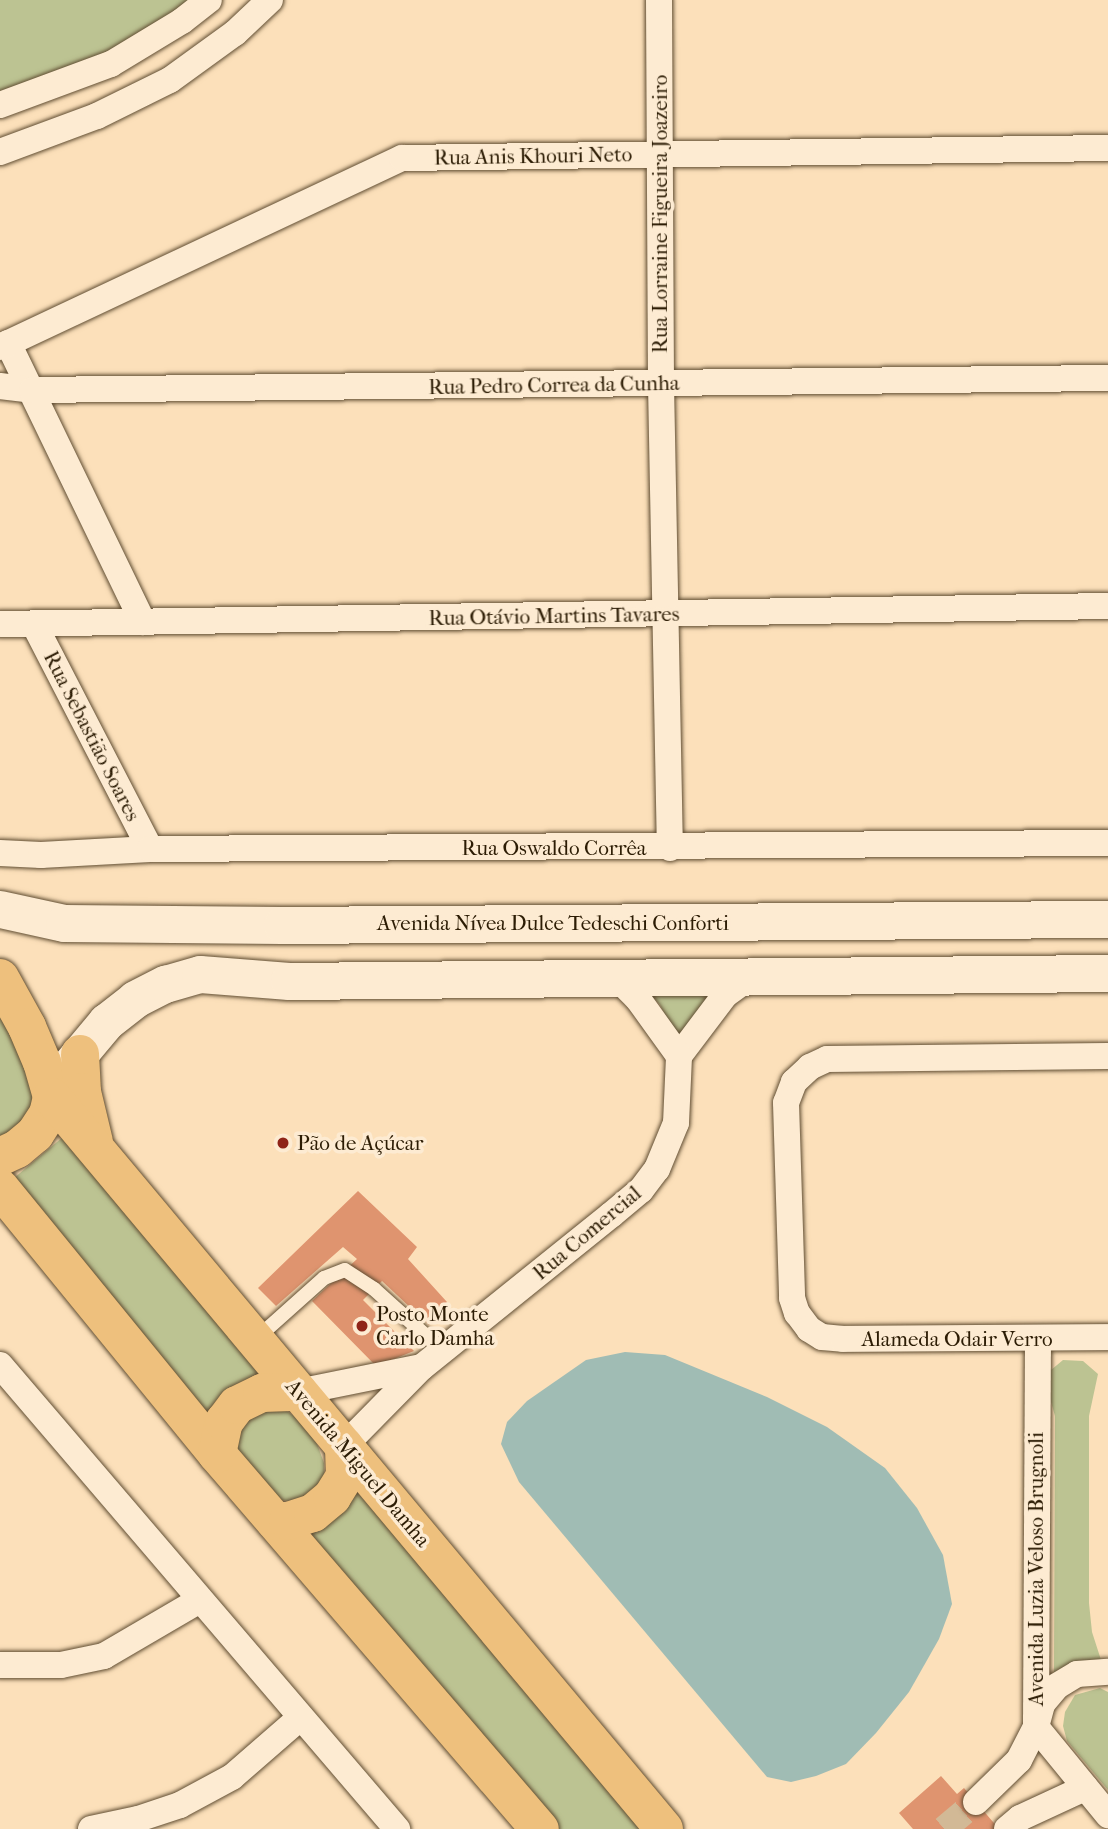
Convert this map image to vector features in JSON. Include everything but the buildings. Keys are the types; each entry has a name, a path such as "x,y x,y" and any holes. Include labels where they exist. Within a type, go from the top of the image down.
{"main road":[{"name":"Avenida Nívea Dulce Tedeschi Conforti","path":"0,909 64,923 282,925 1108,919"},
{"path":"51,1092 106,1021 135,999 164,984 200,974 289,981 1108,973"},
{"path":"0,978 27,1027 51,1092 48,1114 35,1134 17,1149 0,1157"},
{"path":"80,1054 82,1092 95,1147"},
{"name":"Avenida Miguel Damha","path":"51,1092 664,1829"},
{"path":"0,1188 217,1454 540,1829"},
{"path":"217,1454 223,1422 237,1405 262,1393 299,1392"},
{"path":"275,1521 288,1521 313,1513 332,1497 345,1476 344,1446"}],"street":[{"path":"0,152 135,99 170,80 236,33 270,0"},
{"name":"Rua Lorraine Figueira Joazeiro","path":"659,0 661,384 670,848"},
{"path":"0,105 111,64 208,1 236,33"},
{"name":"Rua Anis Khouri Neto","path":"4,345 402,158 1108,148"},
{"path":"4,345 32,390 142,622"},
{"name":"Rua Pedro Correa da Cunha","path":"0,386 32,390 1108,378"},
{"name":"Rua Otávio Martins Tavares","path":"0,624 1108,606"},
{"name":"Rua Sebastião Soares","path":"34,624 150,849"},
{"name":"Rua Oswaldo Corrêa","path":"0,853 41,855 150,849 670,848 1108,843"},
{"path":"608,979 624,984 638,999 679,1056 725,995 751,976"},
{"name":"Rua Comercial","path":"344,1446 433,1359 641,1189 657,1169 676,1123 679,1056"},
{"name":"Alameda Odair Verro","path":"1108,1056 827,1059 810,1067 794,1082 786,1103 792,1298 797,1313 809,1329 822,1337 843,1339 1108,1337"},
{"name":"Avenida Luzia Veloso Brugnoli","path":"1038,1339 1036,1727 1108,1815"},
{"name":"Rua Comercial","path":"299,1392 433,1359"},
{"path":"0,1365 397,1829"},
{"path":"0,1665 61,1665 104,1656 201,1600"},
{"path":"976,1802 1019,1760 1036,1727 1042,1704 1057,1686 1077,1674 1108,1672"},
{"path":"90,1829 138,1819 180,1805 232,1777 300,1717"},
{"path":"1007,1829 1020,1818 1085,1788"}],"lane":[{"path":"255,1340 324,1278 345,1270 374,1289 433,1359"}],"green space":[{"path":"0,0 190,0 145,33 108,53 0,94"},
{"path":"642,984 723,984 680,1043 660,1005"},
{"path":"0,1006 33,1084 32,1109 24,1124 0,1142"},
{"path":"63,1137 268,1381 215,1426 10,1181"},
{"path":"1063,1360 1083,1361 1098,1374 1089,1416 1089,1603 1092,1632 1102,1663 1054,1679 1055,1416 1047,1388 1051,1370"},
{"path":"282,1408 294,1416 316,1441 324,1463 324,1477 310,1495 289,1501 281,1500 235,1450 242,1415"},
{"path":"350,1484 650,1829 556,1829 296,1526"},
{"path":"1100,1688 1108,1692 1108,1790 1067,1741 1063,1726 1065,1712 1075,1695"}],"water":[{"path":"625,1352 665,1355 767,1397 827,1427 885,1468 917,1508 943,1555 952,1604 939,1639 909,1692 876,1733 846,1764 791,1782 767,1777 519,1482 501,1444 507,1422 527,1401 586,1360"}],"tunnel":[{"path":"944,1829 976,1802"}],"place":[{"name":"Pão de Açúcar","path":"283,1143"},
{"name":"Posto Monte Carlo Damha","path":"362,1326"}]}
